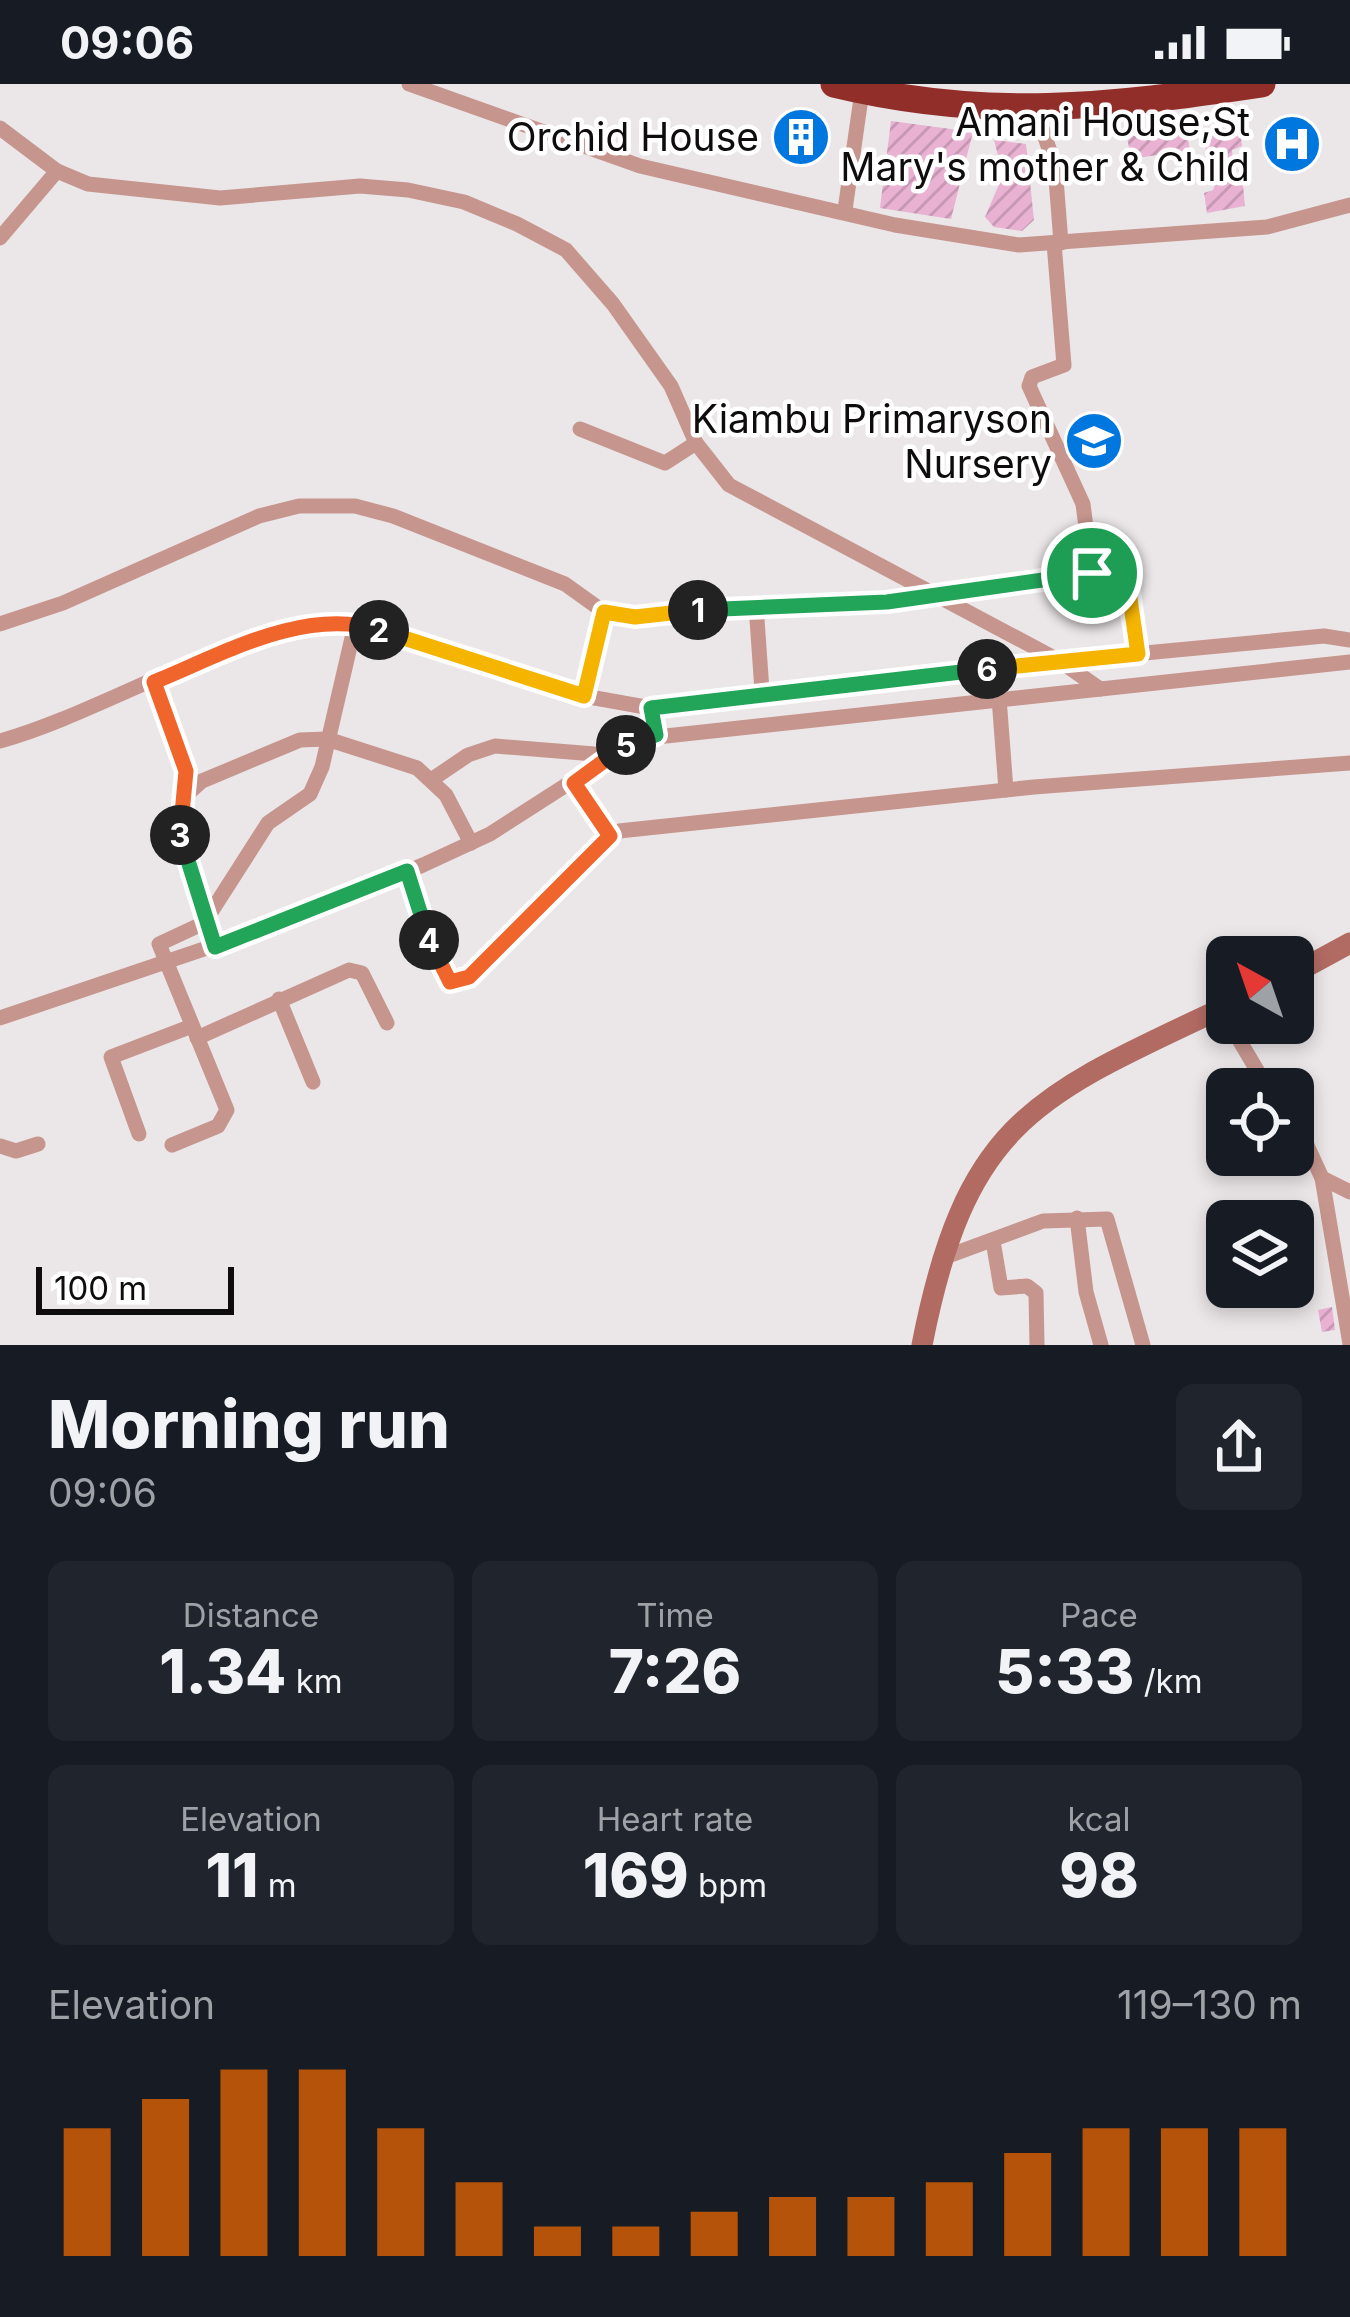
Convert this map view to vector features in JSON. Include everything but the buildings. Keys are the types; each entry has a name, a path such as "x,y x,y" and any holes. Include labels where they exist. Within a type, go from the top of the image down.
{"highway":[{"path":"848,87 936,105 1035,108 1109,107 1262,84"}],"main road":[{"path":"1314,963 1350,943"},
{"path":"922,1345 954,1218 983,1166 1024,1116 1097,1066 1206,1015"}],"street":[{"path":"409,84 640,166 970,238 1058,243 1267,227 1350,205"},
{"path":"845,210 848,87"},
{"path":"1035,108 1054,166 1064,365 1028,381 1083,504 1092,573"},
{"path":"0,128 57,172 88,184 220,198 359,186 408,190 464,202 517,224 566,250 613,304 671,386 696,443 729,485 1060,661 1100,689"},
{"path":"0,238 57,172"},
{"path":"580,429 665,463 696,443"},
{"path":"0,624 119,580 259,516 315,506 355,506 394,516 565,584 604,612 635,617 755,605 887,602 928,593 1126,571 1138,654"},
{"path":"755,605 762,692"},
{"path":"584,696 604,612"},
{"path":"172,1144 227,1117 159,944 196,929 268,823 310,794 355,625"},
{"path":"0,741 302,627 355,625 584,696 651,708 1060,661 1324,636 1350,640"},
{"path":"1175,650 1178,681"},
{"path":"0,1018 215,947 407,871 471,843 574,783 607,754 656,735 1350,662"},
{"path":"154,682 188,789 177,825 215,947"},
{"path":"1000,698 1006,790"},
{"path":"651,708 656,735"},
{"path":"188,789 300,740 327,739 389,755 434,778 471,843"},
{"path":"434,778 468,755 495,746 607,754"},
{"path":"407,871 442,972 460,983 610,836 637,827 675,828 1006,790 1350,763"},
{"path":"574,783 610,836"},
{"path":"139,1134 111,1057 195,1032 356,970 387,1023"},
{"path":"279,999 314,1082"},
{"path":"0,1146 16,1151 38,1144"},
{"path":"1314,1161 1322,1178 1350,1344"},
{"path":"1322,1178 1350,1192"},
{"path":"1077,1218 1086,1292 1101,1345"},
{"path":"940,1259 1043,1221 1109,1221 1143,1345"},
{"path":"993,1241 1001,1288 1027,1286 1036,1293 1037,1345"}],"place":[{"name":"Orchid House","path":"801,137"},
{"name":"Amani House;St Mary's mother & Child","path":"1292,144"},
{"name":"Kiambu Primaryson Nursery","path":"1094,441"}],"route":[{"path":"1122,569 1129,576 1138,654 762,692 651,708 656,735 607,754 574,783 610,836 460,983 450,982 442,972 407,871 215,947 177,825 188,789 186,771 154,682 257,640 334,623 369,627 584,696 604,612 635,617 755,605 887,602 1092,573 1122,569"}]}
